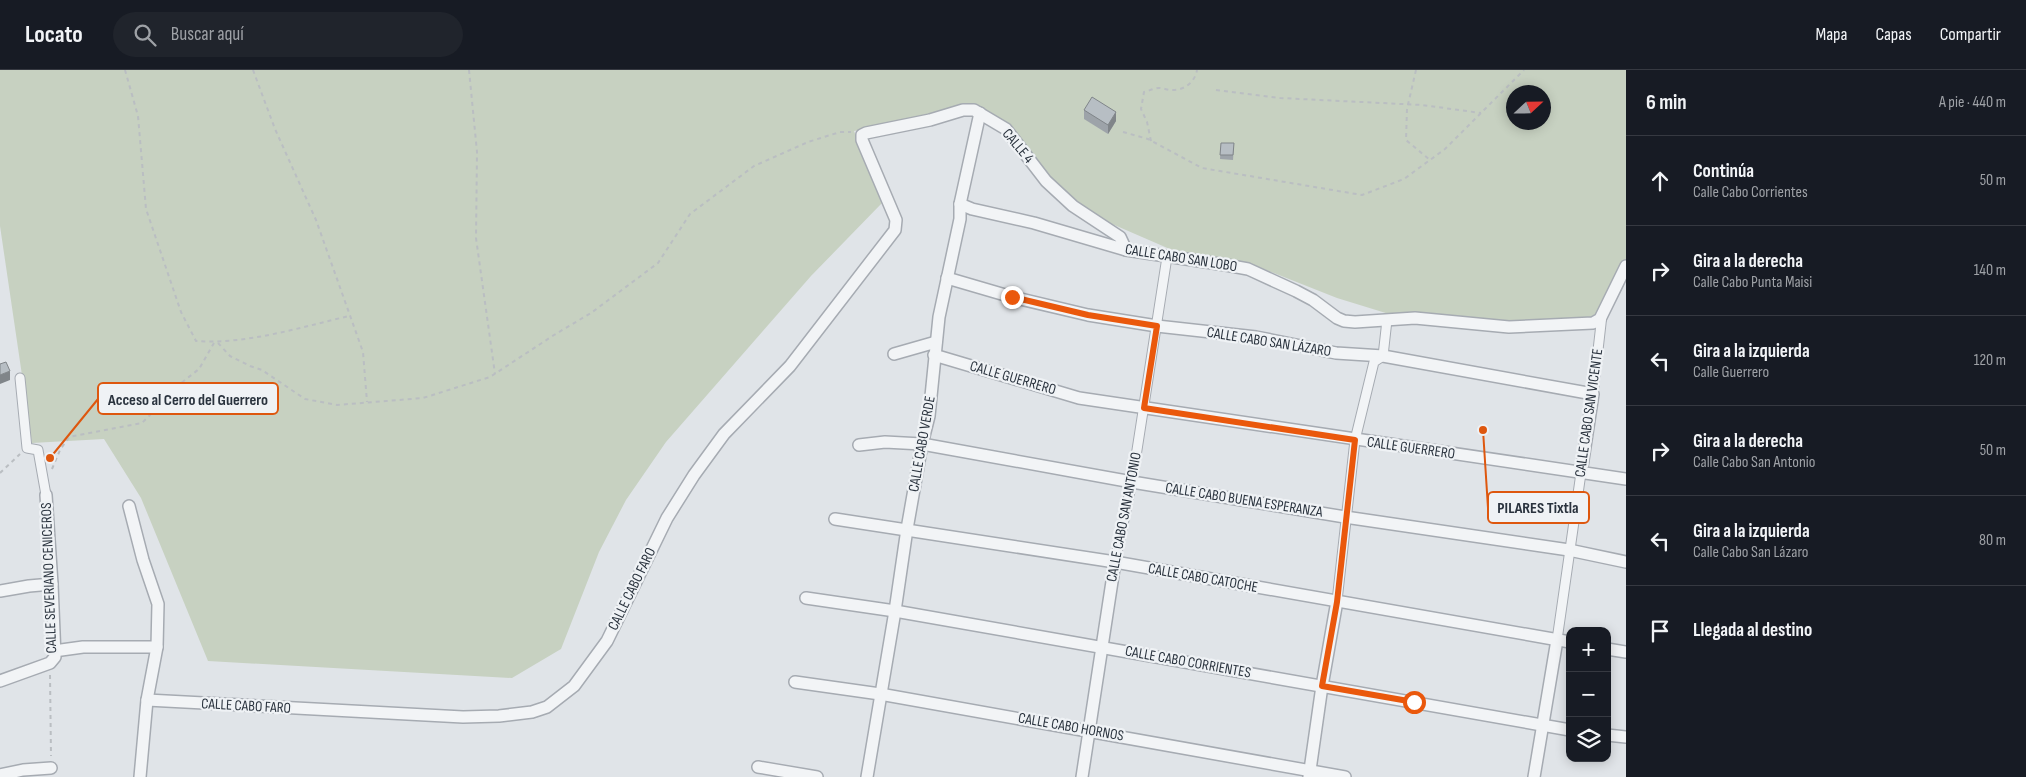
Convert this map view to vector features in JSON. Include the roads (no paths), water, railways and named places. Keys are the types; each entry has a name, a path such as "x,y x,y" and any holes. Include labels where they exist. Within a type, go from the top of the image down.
{"street":[{"name":"CALLE 4","path":"864,134 930,120 963,110 974,110 1006,129 1046,181 1073,206 1120,238 1125,246"},
{"name":"CALLE CABO VERDE","path":"868,777 907,529 922,444 929,416 939,317 960,219 960,204 980,113"},
{"name":"CALLE CABO FARO","path":"147,700 463,718 532,712 547,707 558,699 574,686 607,641 667,518 694,475 724,434 790,366 895,230 896,220 864,146 864,134"},
{"name":"CALLE CABO SAN LOBO","path":"960,204 1167,257 1248,270 1313,300 1344,321 1415,318 1509,327 1593,323 1600,319 1602,315"},
{"name":"CALLE CABO SAN ANTONIO","path":"1082,777 1115,562 1132,482 1167,257"},
{"path":"1602,315 1626,266"},
{"name":"CALLE CABO SAN LÁZARO","path":"948,278 1012,297 1088,315 1157,326 1256,337 1336,353 1383,356 1593,394"},
{"name":"CALLE CABO SAN VICENTE","path":"1534,777 1582,472 1602,315"},
{"path":"1310,774 1322,686 1337,602 1355,440 1374,362 1383,356 1386,320"},
{"path":"894,354 936,342"},
{"name":"CALLE GUERRERO","path":"934,355 1079,398 1626,479"},
{"name":"CALLE SEVERIANO CENICEROS","path":"0,680 50,663 55,657 46,492 38,450 28,448 20,378"},
{"name":"CALLE CABO BUENA ESPERANZA","path":"859,445 885,442 922,444 1132,482 1345,517 1569,550 1626,562"},
{"path":"129,506 143,560 158,604 157,648 147,700 140,777"},
{"name":"CALLE CABO CATOCHE","path":"835,519 1115,562 1566,641"},
{"path":"0,591 52,584"},
{"name":"CALLE CABO CORRIENTES","path":"806,598 895,611 1566,729"},
{"path":"54,651 67,651 82,647 157,648"},
{"path":"1611,650 1626,652"},
{"name":"CALLE CABO HORNOS","path":"795,682 880,694 1088,730 1310,774 1345,777"},
{"path":"1611,735 1626,737"},
{"path":"758,767 817,777"},
{"path":"0,775 23,770 51,768"}],"place":[{"name":"PILARES Tixtla","path":"1483,430"},
{"name":"Acceso al Cerro del Guerrero","path":"50,458"}]}
